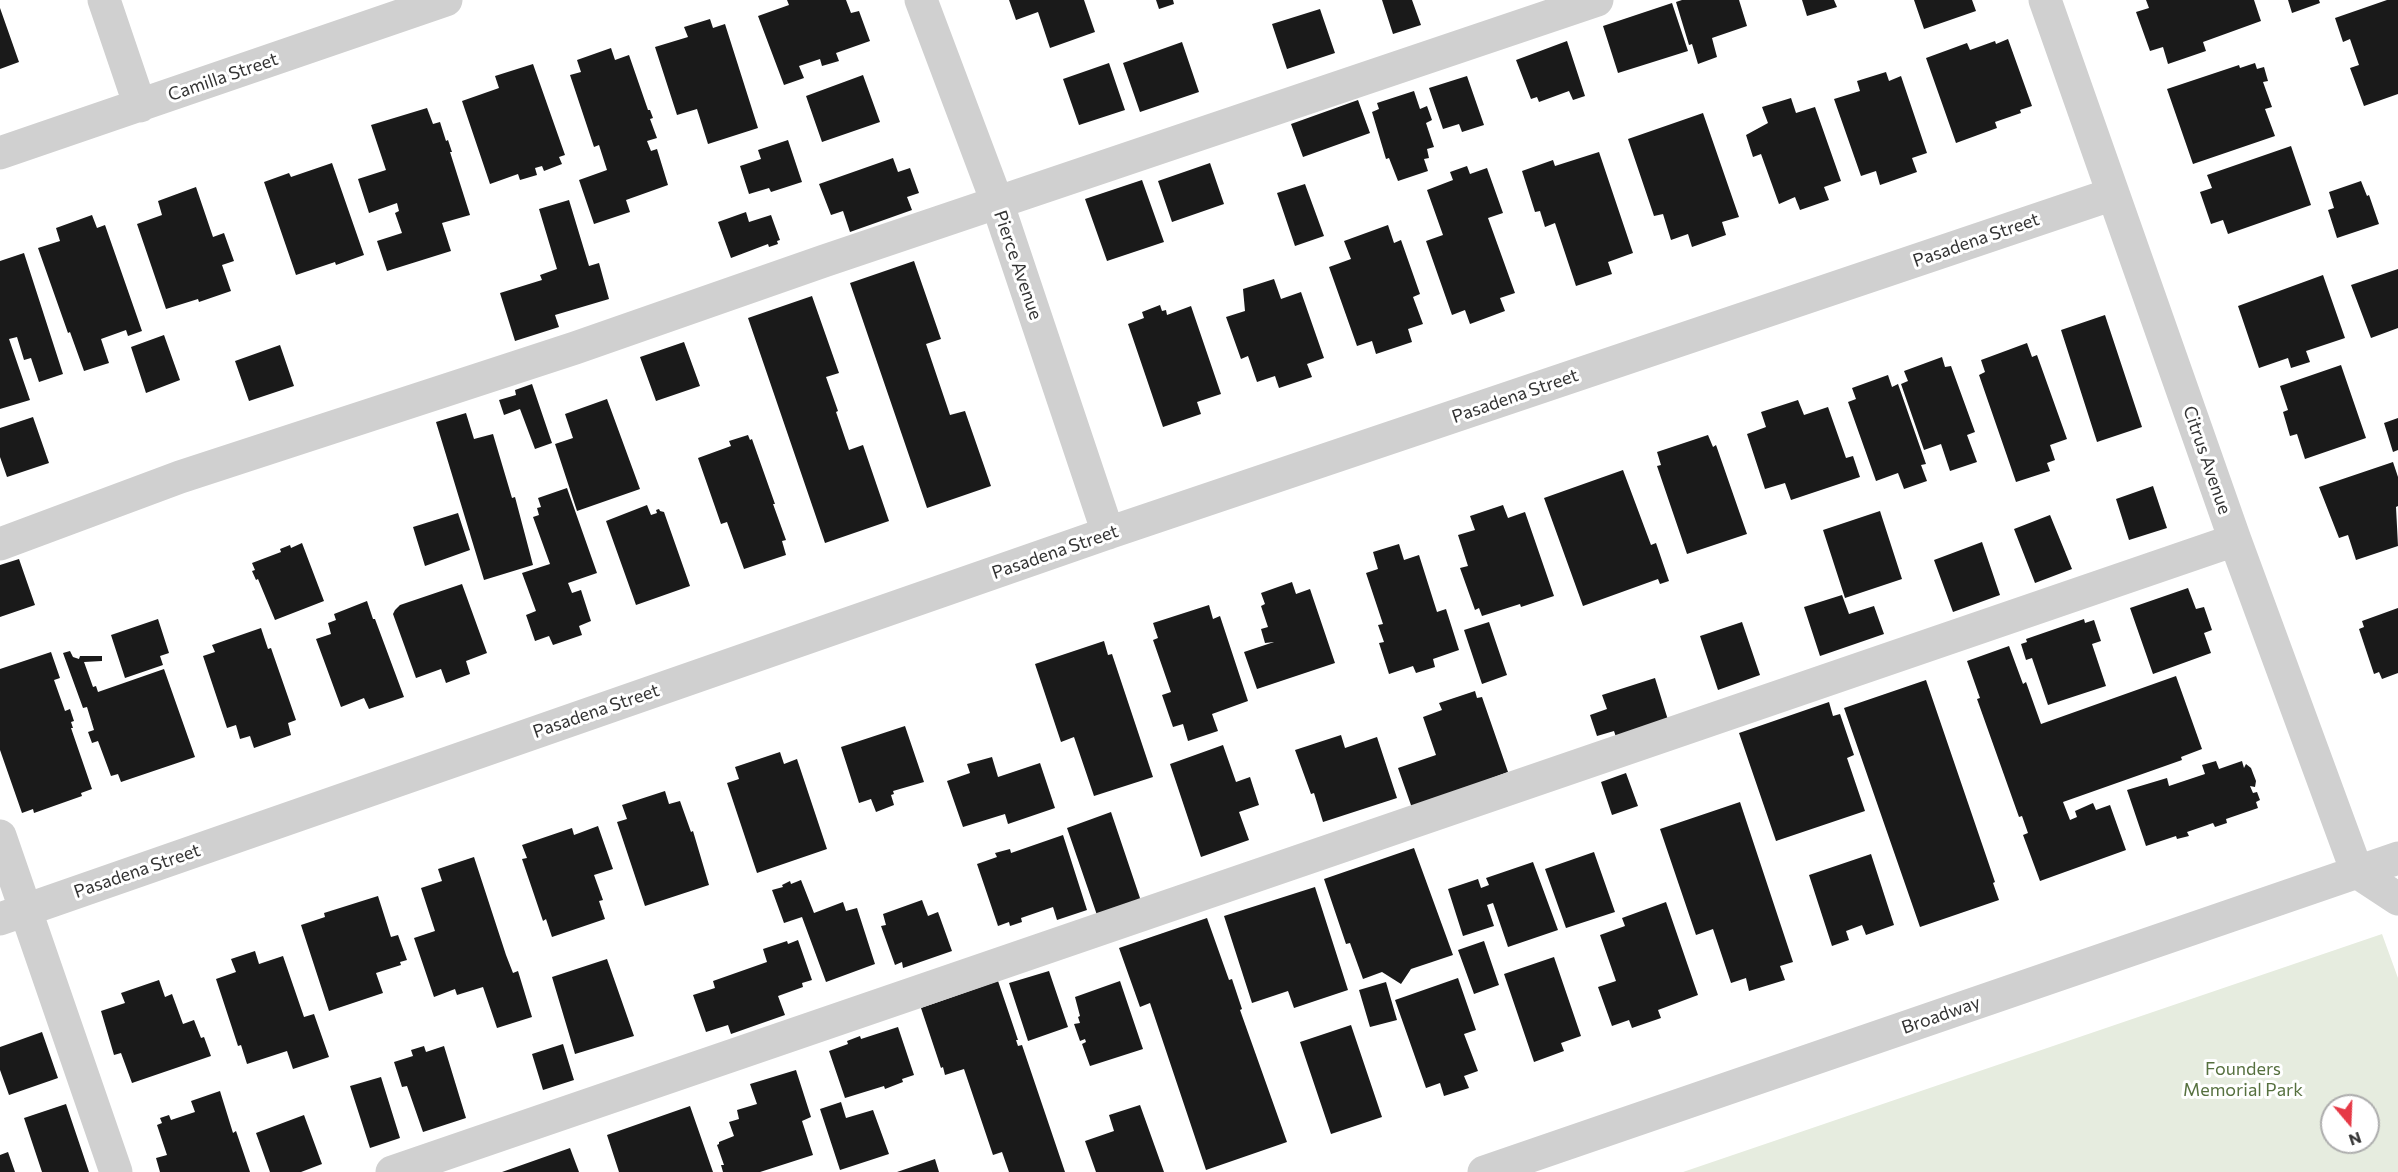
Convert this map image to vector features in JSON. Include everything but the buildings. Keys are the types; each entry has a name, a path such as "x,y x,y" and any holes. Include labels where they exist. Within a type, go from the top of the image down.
{"street":[{"path":"104,0 140,106"},
{"name":"Camilla Street","path":"0,153 446,0"},
{"name":"Pierce Avenue","path":"921,0 997,202 1108,533"},
{"path":"0,544 180,477 575,348 997,202 1597,0"},
{"name":"Citrus Avenue","path":"2044,0 2235,540 2357,872"},
{"name":"Pasadena Street","path":"12,914 1108,533 2113,194"},
{"path":"392,1172 2235,540"},
{"path":"0,836 12,914 116,1172"},
{"name":"Broadway","path":"1484,1172 2398,858"},
{"path":"2357,872 2398,899"}],"green space":[{"name":"Founders Memorial Park","path":"2382,934 2398,978 2398,1172 1683,1172"}]}
